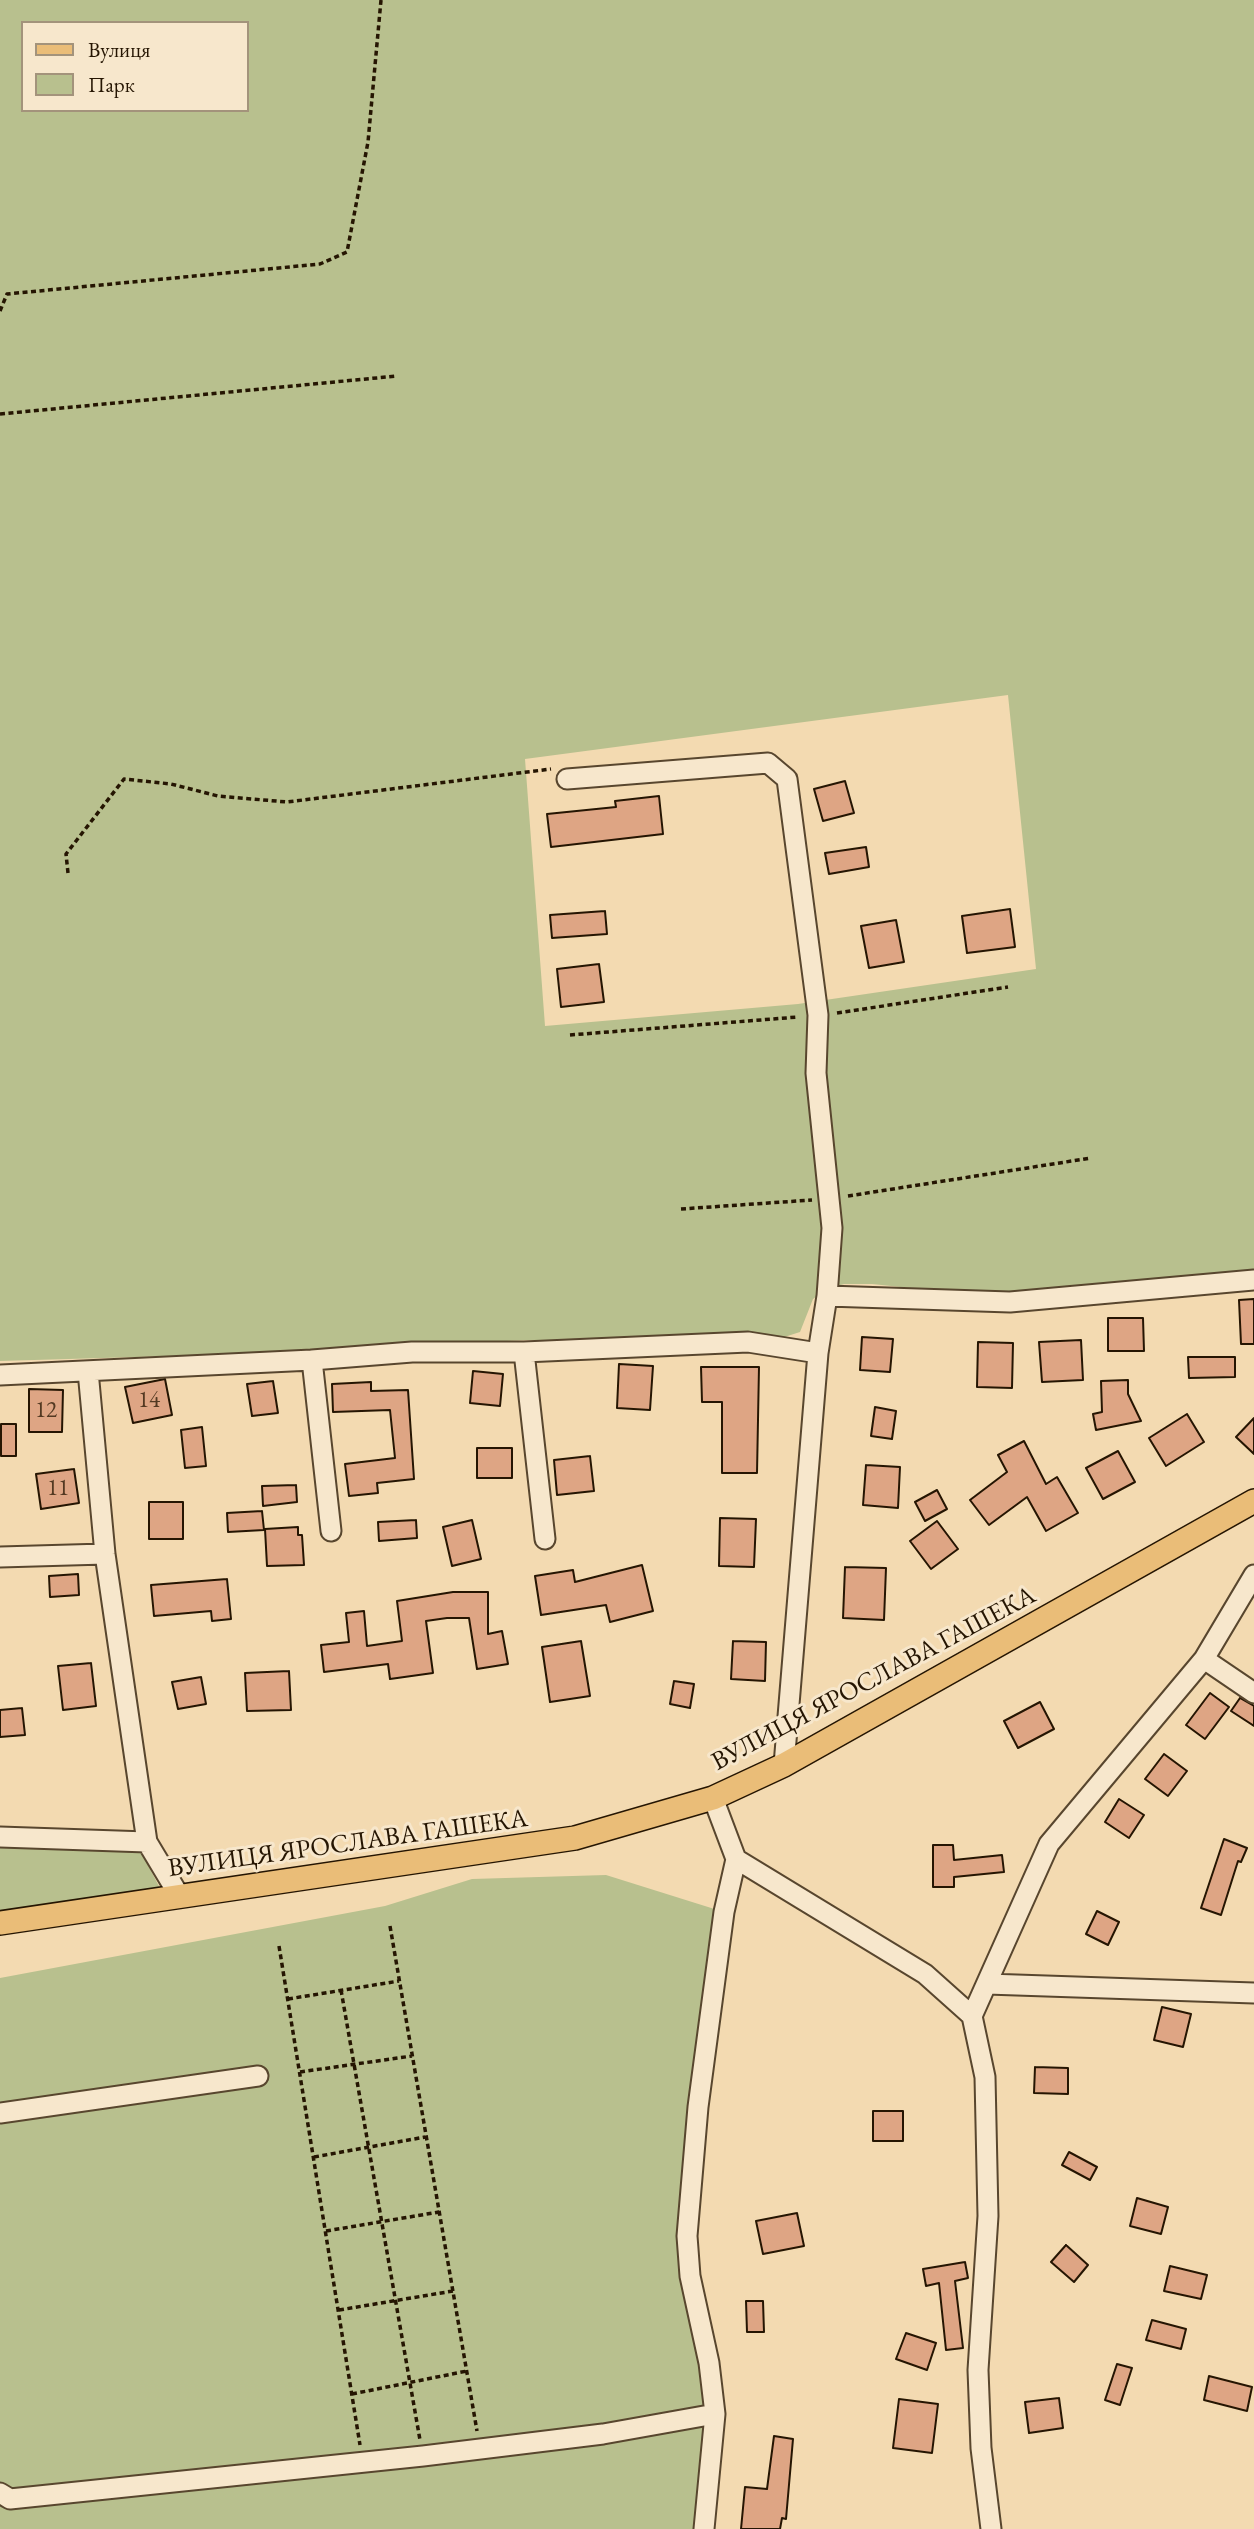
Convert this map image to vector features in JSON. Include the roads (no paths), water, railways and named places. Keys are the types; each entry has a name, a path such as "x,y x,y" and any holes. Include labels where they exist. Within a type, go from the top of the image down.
{"main road":[{"name":"ВУЛИЦЯ ЯРОСЛАВА ГАШЕКА","path":"0,1923 575,1838 713,1798 783,1765 1254,1501"}],"street":[{"path":"567,779 768,763 787,779 818,1016 816,1073 832,1228 827,1296 818,1353 783,1765"},
{"path":"827,1296 1010,1302 1254,1280"},
{"path":"0,1376 312,1360 412,1352 524,1352 748,1342 818,1353"},
{"path":"524,1352 545,1539"},
{"path":"312,1360 331,1531"},
{"path":"88,1371 105,1554 147,1842 180,1897"},
{"path":"0,1557 105,1554"},
{"path":"972,2016 1049,1844 1204,1659 1254,1575"},
{"path":"1204,1659 1254,1693"},
{"path":"704,2529 715,2414 709,2363 690,2276 688,2236 698,2107 724,1912 736,1859 713,1798"},
{"path":"0,1837 147,1842"},
{"path":"736,1859 925,1974 972,2016 985,2077 988,2216 978,2370 981,2448 991,2529"},
{"path":"987,1984 1254,1993"},
{"path":"0,2113 258,2076"},
{"path":"0,2493 10,2499 423,2456 603,2434 715,2414"}]}
